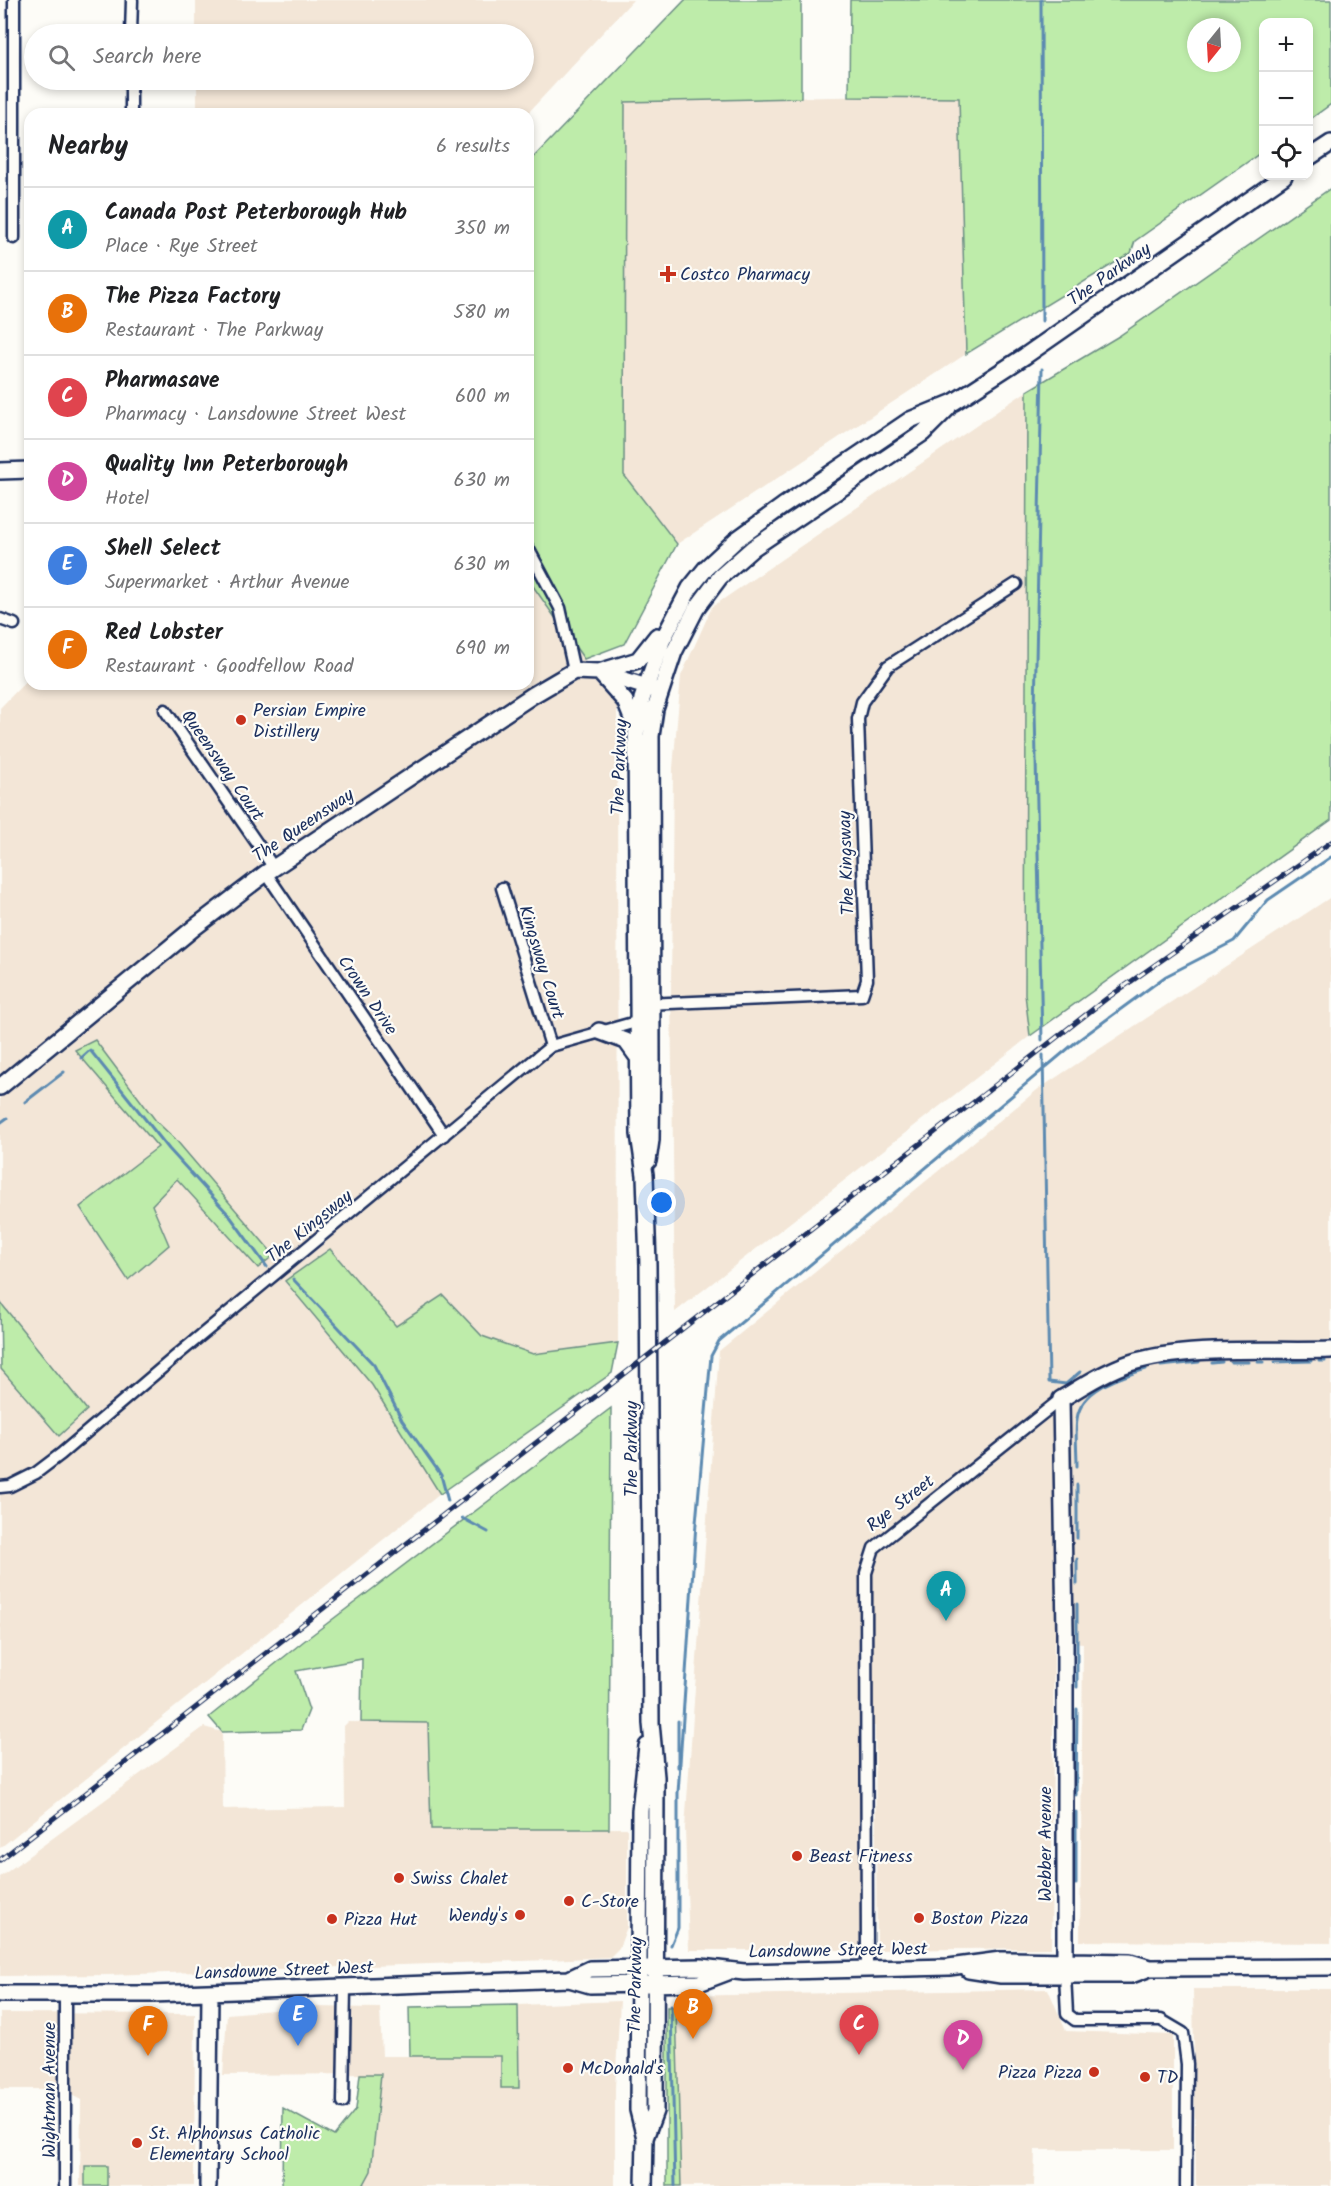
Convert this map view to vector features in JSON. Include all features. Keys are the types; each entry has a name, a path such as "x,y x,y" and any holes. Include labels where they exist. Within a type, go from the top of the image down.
{"main road":[{"path":"1313,155 1331,143"},
{"name":"The Parkway","path":"645,1175 651,1140 636,734 653,689 676,610 707,567 736,540 910,420 954,402 1025,356 1278,180"},
{"name":"The Parkway","path":"644,1979 655,1968 656,1777 651,1723 650,1353 645,1175 639,1134 639,1060 646,1012 653,689 684,629 720,577 753,548 923,433 954,402"},
{"path":"0,471 24,470"},
{"path":"599,672 638,660 676,610"},
{"path":"573,671 599,672 653,689"},
{"name":"The Queensway","path":"0,1087 195,927 270,870 573,671"},
{"path":"599,672 625,701 632,714 636,734"},
{"path":"599,1031 627,1041 639,1060"},
{"name":"Rye Street","path":"1061,1399 1111,1371 1132,1363 1181,1354 1331,1350"},
{"name":"Webber Avenue","path":"1061,1399 1065,1631 1064,1968"},
{"name":"The Parkway","path":"644,2186 645,2138 655,2111 644,1979 640,1811 651,1723"},
{"name":"Lansdowne Street West","path":"655,1968 701,1967 728,1972 867,1969 949,1967 1001,1960 1064,1968 1130,1962 1150,1968 1331,1967"},
{"name":"Lansdowne Street West","path":"0,1994 210,1992 569,1979 590,1969 644,1979 699,1983 728,1972"},
{"path":"208,2186 210,1992"}],"street":[{"path":"14,0 14,238"},
{"path":"131,24 132,0"},
{"path":"131,90 131,108"},
{"path":"534,559 560,608 573,671"},
{"name":"The Kingsway","path":"0,1487 10,1486 36,1473 61,1454 551,1046 599,1031 646,1012 862,995 867,980 858,719 862,702 888,666 1016,584"},
{"path":"0,619 14,624"},
{"name":"Queensway Court","path":"165,710 270,870"},
{"name":"Crown Drive","path":"270,870 444,1135"},
{"name":"Kingsway Court","path":"502,888 551,1046"},
{"name":"Rye Street","path":"867,1969 866,1573 874,1548 1061,1399"},
{"name":"Webber Avenue","path":"1064,1968 1066,2014 1075,2020 1161,2020 1184,2033 1187,2064 1186,2186"},
{"path":"343,2102 345,1988"},
{"name":"Wightman Avenue","path":"65,1994 65,2186"}],"shaded area":[{"path":"196,0 633,0 533,108 197,108 197,90 534,90 534,24 196,24"},
{"path":"885,96 959,98 966,354 677,544 624,475 625,101"},
{"path":"1027,391 1025,994 1030,1036 675,1312 671,988 673,768 681,676 712,607"},
{"path":"534,587 617,705 618,1343 533,1354 482,1336 443,1295 396,1326 330,1249 285,1282 372,1385 440,1494 0,1848 0,708 24,683 24,690 534,690"},
{"path":"1331,897 1331,1943 1080,1941 1083,1643 1054,1641 1051,1948 877,1950 875,1726 859,1727 861,1950 689,1950 685,1828 719,1351 1037,1090"},
{"path":"348,1722 428,1723 432,1829 627,1828 627,1927 619,1948 610,1957 549,1960 109,1975 0,1976 0,1877 204,1727 222,1732 223,1809 345,1807 344,1726"},
{"path":"1048,1989 1066,2031 1173,2035 1173,2150 1035,2150 1034,2186 681,2186 676,1996"},
{"path":"1193,1989 1331,1989 1331,2186 1196,2186"},
{"path":"620,2001 615,2088 615,2186 363,2186 371,2171 381,2074 223,2075 227,2014 310,2007 380,2008 382,2056 501,2056 519,2087 518,2005"},
{"path":"0,2013 195,2014 194,2186 80,2186 81,2100 60,2089 0,2089"}],"green space":[{"path":"685,0 801,0 801,98 625,102 624,475 677,544 624,644 584,659 534,588 534,157"},
{"path":"850,0 1331,0 1331,104 1313,117 1313,18 1259,18 1259,154 1135,241 1131,253 966,354 959,98 849,97"},
{"path":"1331,188 1331,820 1030,1036 1025,994 1027,391 1119,336"},
{"path":"95,1040 156,1121 176,1140 274,1255 258,1268 177,1179 152,1205 169,1245 128,1280 80,1207 158,1147 75,1050"},
{"path":"330,1249 396,1326 443,1295 482,1336 533,1354 618,1343 612,1373 440,1494 372,1385 285,1281"},
{"path":"0,1302 87,1410 59,1436 1,1369"},
{"path":"611,1408 609,1829 431,1829 428,1723 361,1722 362,1659 296,1671 309,1710 301,1730 222,1732 209,1717 304,1641"},
{"path":"518,2005 519,2088 501,2088 501,2056 410,2056 409,2007"},
{"path":"667,2007 676,2007 681,2186 667,2186"},
{"path":"360,2074 381,2074 371,2171 363,2186 282,2186 283,2108 334,2136 356,2109"},
{"path":"85,2166 107,2166 107,2186 85,2186"}],"waterway":[{"path":"1041,0 1042,321"},
{"path":"1042,369 1035,711 1042,1040"},
{"path":"678,1793 696,1523 711,1356 719,1341 1076,1042 1166,976 1234,941 1268,900 1331,857"},
{"path":"81,1058 90,1050 169,1149 229,1215 267,1267"},
{"path":"1043,1055 1049,1382 1066,1384 1080,1372"},
{"path":"25,1102 64,1072"},
{"path":"0,1123 7,1118"},
{"path":"293,1279 374,1365 402,1420 441,1475 448,1501"},
{"path":"1275,1362 1311,1361"},
{"path":"1319,1361 1325,1361"},
{"path":"1161,1366 1199,1362"},
{"path":"1212,1363 1222,1362"},
{"path":"1231,1362 1249,1362"},
{"path":"1258,1362 1263,1362"},
{"path":"1077,1466 1077,1419 1086,1399 1104,1385 1146,1369"},
{"path":"1077,1485 1077,1538"},
{"path":"462,1518 488,1532"},
{"path":"1077,1559 1077,1584"},
{"path":"1077,1604 1077,1687"},
{"path":"1076,1795 1077,1709"},
{"path":"678,1764 678,1721 678,1767"},
{"path":"671,1945 678,1928 678,1792"},
{"path":"1076,1812 1076,1884"},
{"path":"671,2006 675,2186"}],"railway":[{"path":"0,1860 1106,999 1331,842"}],"place":[{"name":"Costco Pharmacy","path":"668,274"},
{"name":"Persian Empire Distillery","path":"241,720"},
{"name":"Canada Post Peterborough Hub","path":"946,1621"},
{"name":"Beast Fitness","path":"797,1856"},
{"name":"Swiss Chalet","path":"399,1878"},
{"name":"C-Store","path":"569,1901"},
{"name":"Wendy's","path":"520,1915"},
{"name":"Boston Pizza","path":"919,1918"},
{"name":"Pizza Hut","path":"332,1919"},
{"name":"The Pizza Factory","path":"693,2039"},
{"name":"Shell Select","path":"298,2046"},
{"name":"Pharmasave","path":"859,2055"},
{"name":"Red Lobster","path":"148,2056"},
{"name":"McDonald's","path":"568,2068"},
{"name":"Quality Inn Peterborough","path":"963,2070"},
{"name":"Pizza Pizza","path":"1094,2072"},
{"name":"TD","path":"1145,2077"},
{"name":"St. Alphonsus Catholic Elementary School","path":"137,2143"}]}
